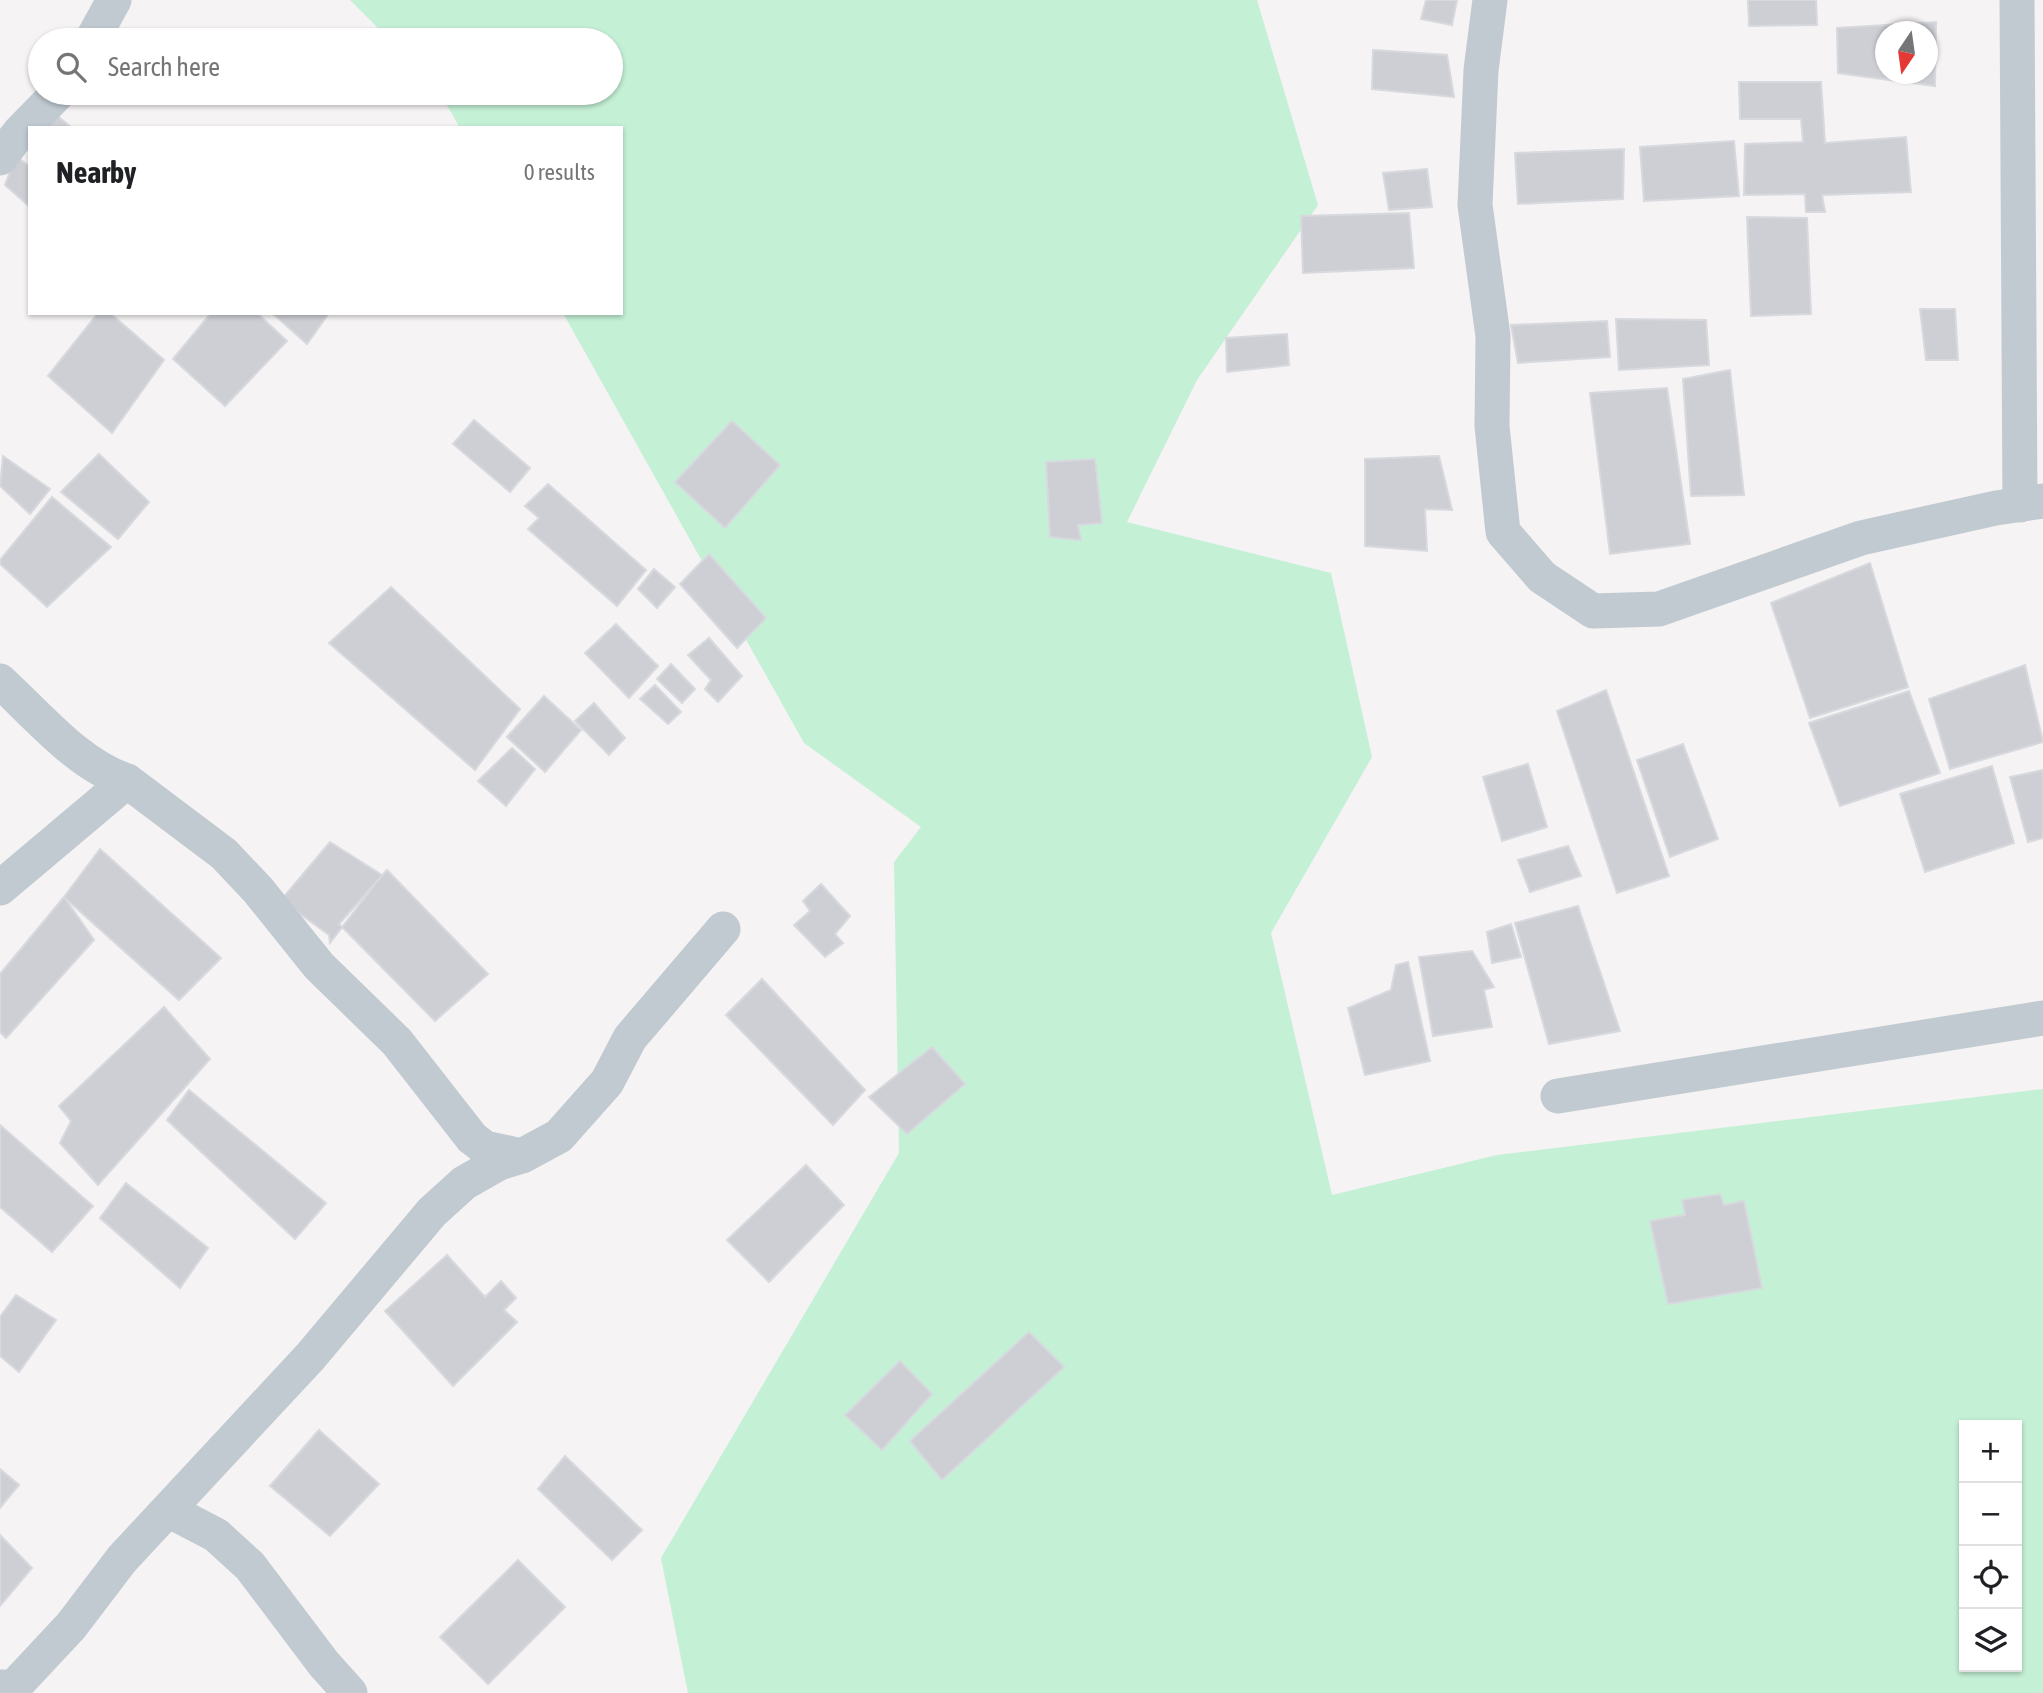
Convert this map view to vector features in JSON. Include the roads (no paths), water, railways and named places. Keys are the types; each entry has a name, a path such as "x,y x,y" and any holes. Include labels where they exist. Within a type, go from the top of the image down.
{"street":[{"path":"99,28 114,0"},
{"path":"1490,0 1481,70 1475,205 1493,336 1492,426 1503,531 1542,577 1593,611 1660,610 1860,538 2032,503 2017,0"},
{"path":"0,158 19,133 46,105"},
{"path":"0,681 91,764 111,776 127,781 224,854 258,890 319,966 397,1042 472,1138 485,1148 522,1156"},
{"path":"0,888 127,781"},
{"path":"0,1687 14,1687 71,1626 122,1559 310,1357 432,1212 464,1183 499,1163 522,1156 559,1136 580,1114 607,1082 630,1038 723,929"},
{"path":"1558,1096 2043,1018"},
{"path":"168,1510 216,1535 250,1566 324,1664 350,1693"}]}
